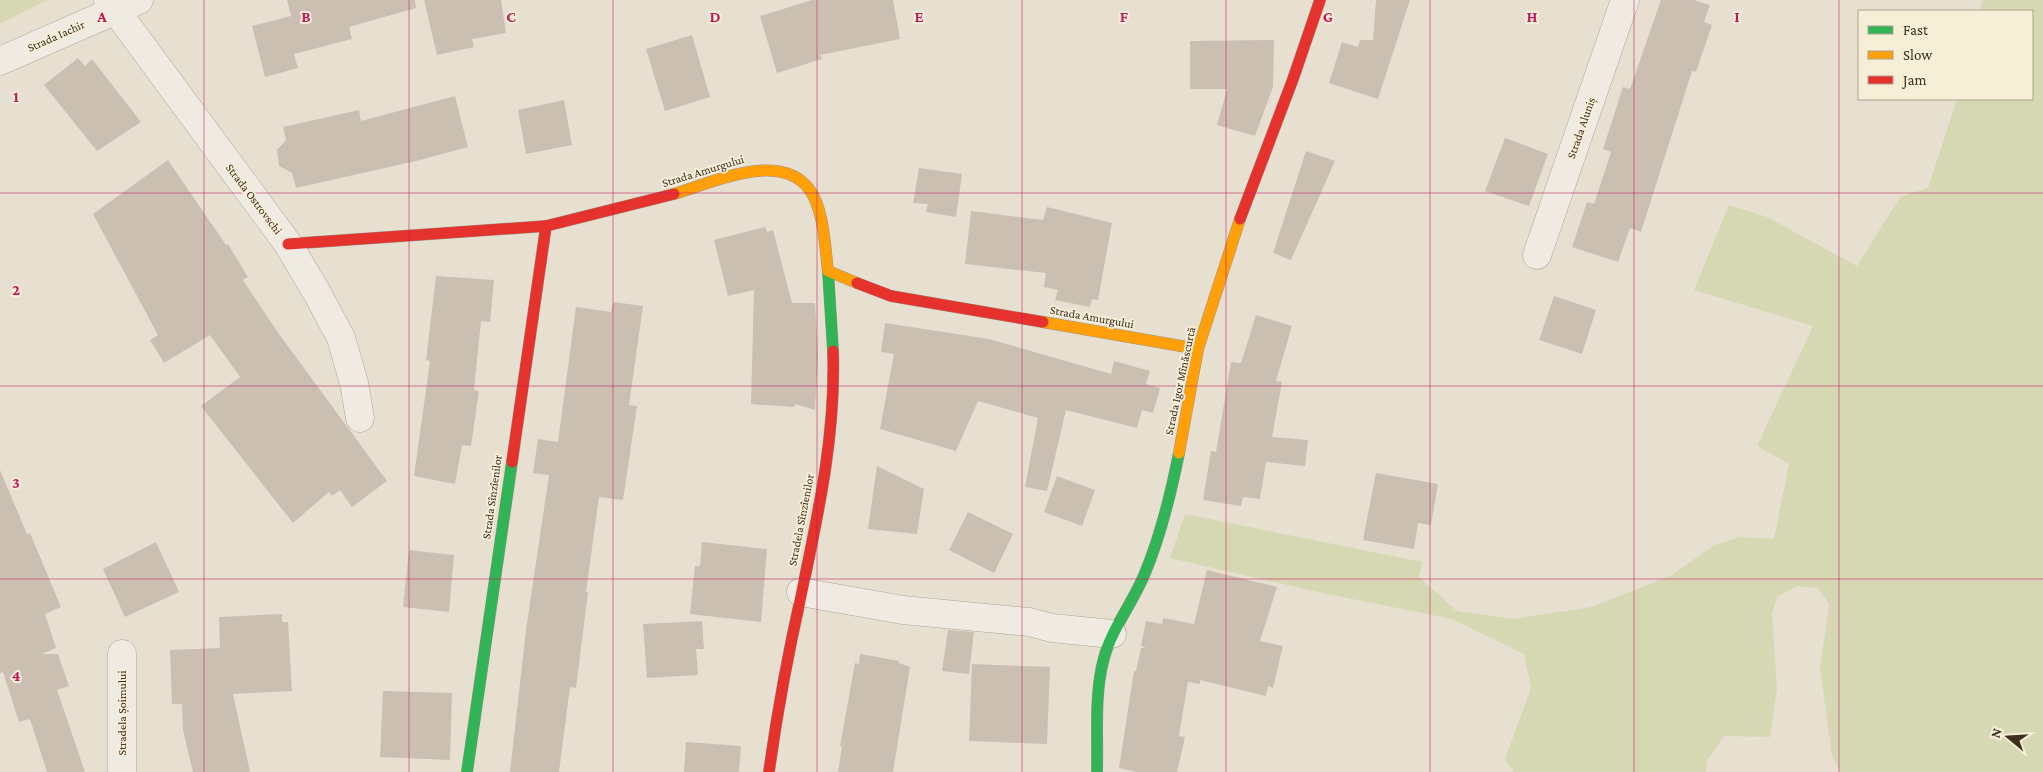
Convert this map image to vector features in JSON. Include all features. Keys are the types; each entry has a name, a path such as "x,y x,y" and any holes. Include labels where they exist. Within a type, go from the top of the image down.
{"street":[{"name":"Strada Iachir","path":"0,61 111,5 139,0"},
{"name":"Strada Igor Mînăscurtă","path":"1097,772 1098,701 1103,660 1112,634 1130,604 1145,573 1160,529 1174,479 1198,349 1230,245 1293,79 1320,0"},
{"name":"Strada Aluniș","path":"1537,255 1626,0"},
{"name":"Strada Ostrovschi","path":"111,5 288,244 341,338 354,383 360,418"},
{"name":"Strada Amurgului","path":"288,244 546,226 642,204 747,172 770,169 796,177 810,190 820,216 828,272 891,296 1198,349"},
{"name":"Strada Sînzîenilor","path":"467,772 546,226"},
{"name":"Stradela Sînzîenilor","path":"770,772 777,710 828,452 835,368 828,272"},
{"path":"800,592 904,610 1029,622 1052,628 1112,634"},
{"name":"Stradela Șoimului","path":"122,654 122,772"}],"green space":[{"path":"0,0 47,0 0,24"},
{"path":"1983,0 2043,0 2043,772 1840,772 1832,755 1820,669 1829,604 1818,588 1797,586 1777,597 1772,614 1777,689 1770,737 1724,736 1707,761 1706,772 1514,772 1505,759 1531,688 1524,654 1452,619 1322,593 1170,558 1185,514 1422,562 1419,577 1457,611 1513,619 1591,607 1670,576 1715,545 1740,537 1774,539 1789,464 1757,446 1813,326 1694,290 1729,205 1767,217 1857,266 1900,197 1928,188 1957,100 2033,100 2033,10 1980,10"}],"building":[{"path":"287,0 415,0 416,8 349,27 352,39 294,54 298,68 265,77 252,26 291,16"},
{"path":"424,0 501,0 506,33 472,39 474,47 437,55"},
{"path":"812,0 893,0 900,39 820,55 822,59 777,73 760,16"},
{"path":"1376,0 1410,0 1378,99 1329,83 1342,42 1358,47 1360,40 1373,40"},
{"path":"1661,0 1694,0 1710,5 1704,22 1712,25 1696,72 1692,71 1641,232 1630,228 1618,262 1572,247 1587,202 1594,204 1611,152 1603,149 1623,87 1630,89"},
{"path":"692,35 710,97 665,111 646,49"},
{"path":"1274,40 1273,87 1255,136 1217,125 1227,89 1190,89 1190,41"},
{"path":"78,58 85,66 92,59 141,122 97,151 44,85"},
{"path":"455,96 468,147 416,161 296,188 292,173 279,166 277,150 286,140 283,127 359,110 361,121"},
{"path":"564,100 572,145 526,154 518,110"},
{"path":"1505,138 1548,154 1529,206 1485,191"},
{"path":"1306,151 1335,161 1291,260 1273,253"},
{"path":"168,160 226,245 228,244 248,277 243,280 279,334 387,481 352,507 340,490 332,496 329,492 293,523 201,406 240,377 210,335 164,363 150,340 158,335 93,214"},
{"path":"919,168 962,174 956,217 926,212 928,204 913,203"},
{"path":"1047,207 1112,223 1098,300 1092,299 1090,307 1055,300 1058,290 1044,287 1046,273 965,264 971,211 1043,220"},
{"path":"765,227 767,232 773,230 792,303 815,303 818,356 815,410 795,404 794,407 751,404 754,290 728,296 714,240"},
{"path":"436,276 494,280 490,322 481,321 474,390 479,391 471,446 462,445 455,484 414,476 430,361 426,360"},
{"path":"1554,296 1596,310 1582,354 1539,340"},
{"path":"613,302 643,306 629,405 637,406 623,500 599,497 586,592 588,592 576,688 570,687 559,772 510,772 526,630 549,475 533,473 538,439 558,442 576,307 611,312"},
{"path":"1256,315 1292,326 1276,381 1282,382 1272,437 1308,440 1305,466 1266,462 1260,499 1243,497 1241,506 1203,500 1211,451 1216,452 1231,362 1241,363"},
{"path":"885,323 989,339 1111,374 1114,361 1150,371 1146,384 1160,388 1153,413 1142,410 1137,428 1066,410 1047,491 1025,487 1038,418 978,401 956,451 880,429 894,354 881,352"},
{"path":"877,466 924,489 917,534 868,529"},
{"path":"0,470 27,534 30,533 61,607 45,614 56,648 42,654 58,654 69,686 57,690 85,772 47,772 30,719 19,722 3,672 0,673"},
{"path":"1376,473 1438,484 1431,525 1418,523 1414,549 1363,540"},
{"path":"1057,476 1095,490 1082,526 1044,512"},
{"path":"968,512 1013,534 994,573 949,550"},
{"path":"156,542 179,592 125,617 103,569"},
{"path":"702,542 767,549 761,622 690,614 695,566 700,566"},
{"path":"409,550 454,555 449,612 403,607"},
{"path":"1207,570 1277,587 1260,641 1283,646 1273,688 1268,686 1266,696 1200,680 1200,684 1188,682 1179,736 1185,737 1177,772 1136,772 1119,768 1134,671 1136,671 1141,648 1146,648 1141,646 1146,621 1162,624 1163,618 1194,624"},
{"path":"282,614 282,622 288,622 292,691 233,694 250,772 193,772 183,730 182,704 172,704 170,650 220,648 219,617"},
{"path":"702,621 704,649 696,649 698,675 647,678 643,624"},
{"path":"948,630 974,632 969,674 942,671"},
{"path":"860,654 899,661 899,663 910,667 893,772 838,772 842,746 840,746 855,663 859,664"},
{"path":"972,664 1050,667 1047,744 969,741"},
{"path":"383,691 452,693 450,760 380,757"},
{"path":"686,742 741,746 739,772 684,772"}],"traffic: fast":[{"path":"828,271 833,351"},
{"path":"1097,772 1097,715 1099,686 1104,658 1112,636 1151,559 1165,514 1179,453"},
{"path":"467,772 512,462"}],"traffic: slow":[{"path":"674,194 725,177 744,173 781,172 796,178 809,189 818,207 823,228 828,271 857,283"},
{"path":"1179,453 1198,349 1240,219"},
{"path":"1043,322 1198,349"}],"traffic: jam":[{"path":"1240,219 1293,79 1320,0"},
{"path":"288,244 546,226 674,194"},
{"path":"512,462 546,226"},
{"path":"857,283 891,296 1043,322"},
{"path":"769,772 783,684 814,535 829,444 832,413 833,351"}]}
